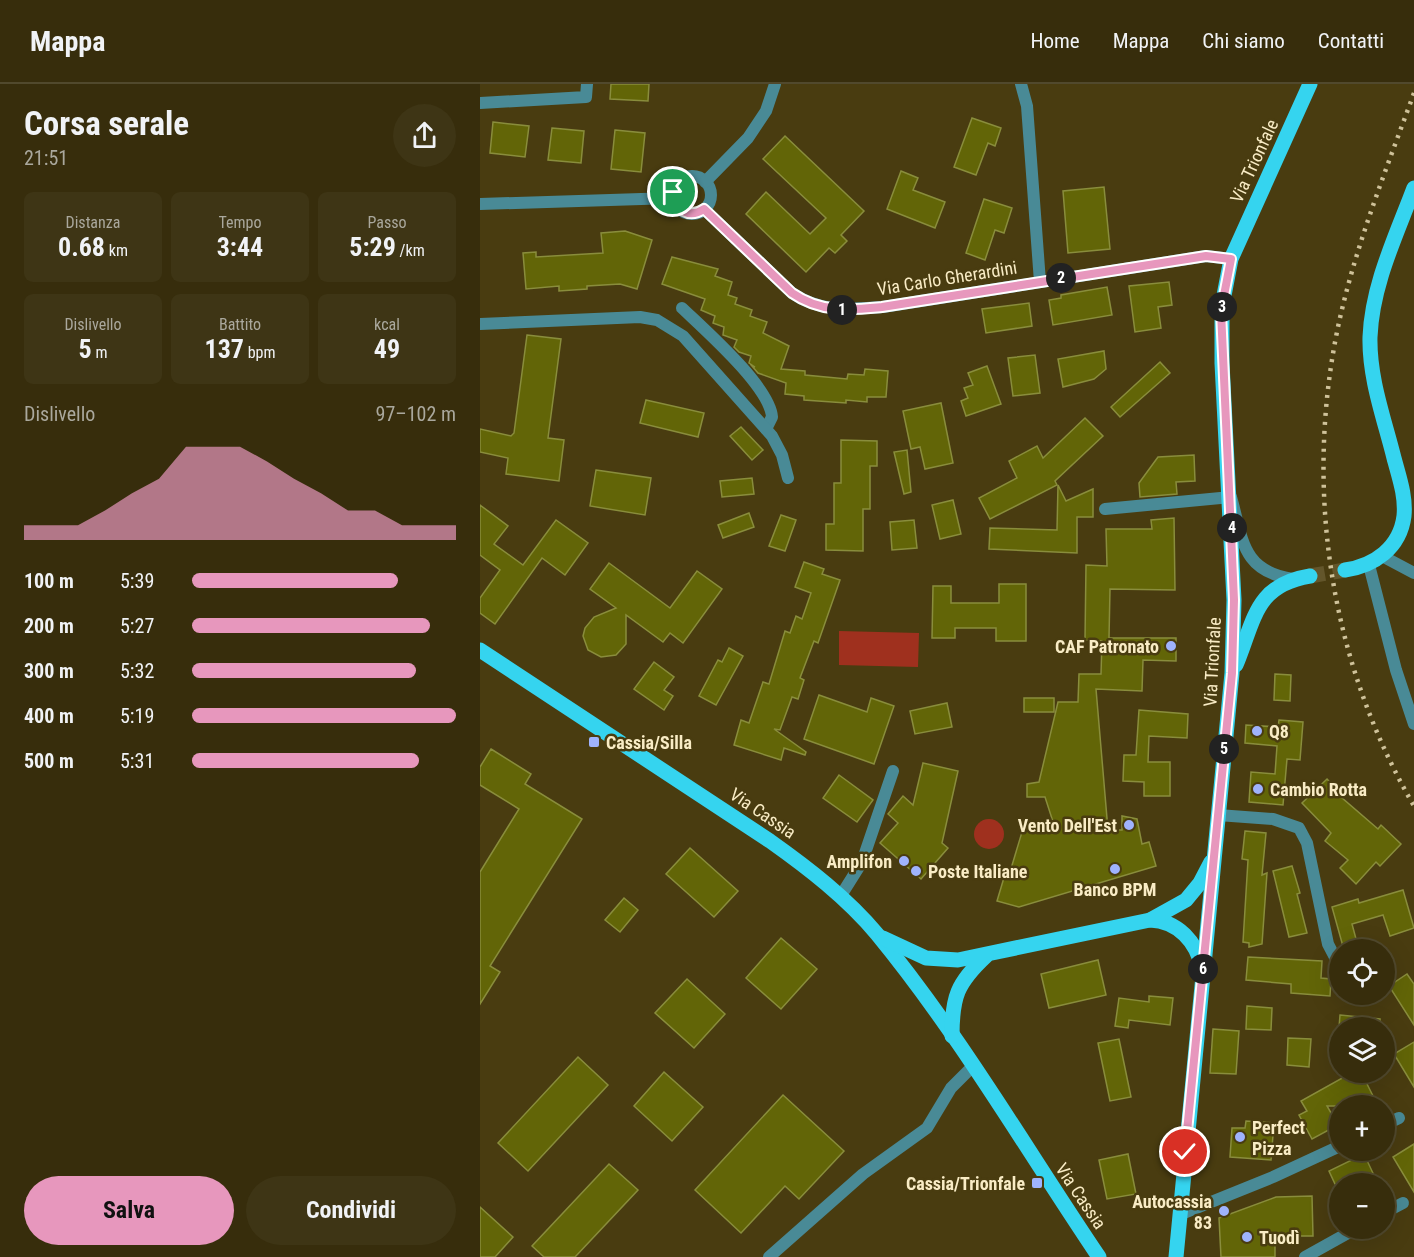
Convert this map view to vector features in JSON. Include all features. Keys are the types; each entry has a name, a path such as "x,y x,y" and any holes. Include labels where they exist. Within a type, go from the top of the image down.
{"main road":[{"name":"Via Trionfale","path":"1176,1257 1232,673 1234,600 1231,497 1221,311 1231,259 1310,84"},
{"path":"1345,570 1369,565 1382,556 1395,541 1401,529 1403,491 1374,382 1370,347 1372,316 1383,274 1414,188"},
{"path":"1232,673 1264,599 1275,587 1293,579 1310,576"},
{"name":"Via Cassia","path":"480,650 770,841 840,897 876,933 974,1065 1099,1257"},
{"path":"876,933 897,947 926,958 951,961 986,956 1150,920 1186,900 1200,883 1214,857"},
{"path":"1150,920 1169,923 1183,932 1198,956 1203,971"},
{"path":"952,1036 955,997 969,972 986,956"}],"street":[{"path":"480,103 586,97 587,84"},
{"path":"705,182 748,138 766,111 774,84"},
{"path":"1021,84 1027,106 1040,282"},
{"path":"694,177 705,182 711,196 704,209 695,214 686,213 678,207 674,198 675,187 683,179 694,177"},
{"path":"480,204 674,198"},
{"name":"Via Carlo Gherardini","path":"704,209 792,293 805,302 821,308 837,310 882,307 1206,256 1231,259"},
{"path":"682,308 735,361 767,400 772,417 766,429"},
{"path":"480,324 640,317 657,320 683,336 766,429 780,450 788,478"},
{"path":"1105,509 1231,497 1251,560 1270,573 1293,579"},
{"path":"1382,556 1414,573"},
{"path":"1369,565 1395,670 1414,724"},
{"path":"840,897 862,862 893,771"},
{"path":"1218,815 1273,819 1299,828 1307,843 1329,946"},
{"path":"769,1257 863,1174 927,1128 951,1088 974,1065"},
{"path":"1395,1120 1399,1118"},
{"path":"1179,1215 1273,1177 1329,1151"},
{"path":"1395,1208 1403,1203"},
{"path":"1305,1257 1337,1239"}],"shaded area":[{"path":"839,631 919,633 918,667 839,665"},
{"path":"989,819 995,820 1003,828 1003,840 995,848 989,849 983,848 975,840 974,834 975,828 983,820"}],"building":[{"path":"611,84 649,84 648,101 610,99"},
{"path":"972,118 1001,128 995,146 988,143 976,175 954,167"},
{"path":"493,122 529,126 525,157 490,153"},
{"path":"552,128 584,131 581,163 548,160"},
{"path":"615,130 645,133 641,172 611,169"},
{"path":"785,136 864,211 841,235 847,241 835,253 829,248 806,272 746,214 766,192 810,234 826,218 763,159"},
{"path":"901,171 918,178 913,190 945,202 935,228 887,209"},
{"path":"1104,187 1110,249 1068,253 1063,191"},
{"path":"984,199 1012,208 1004,233 995,230 985,260 966,253"},
{"path":"625,231 652,240 637,289 620,284 559,291 559,286 526,289 523,253 536,252 536,257 603,253 601,233"},
{"path":"672,257 718,269 715,276 732,282 728,295 737,298 735,304 752,310 750,316 767,322 763,333 789,346 781,369 805,371 805,375 847,379 848,374 864,375 865,369 888,371 886,397 867,397 867,402 846,400 846,403 804,400 804,396 785,394 786,383 758,373 749,363 751,356 739,352 734,347 737,340 723,335 724,327 713,323 715,316 701,310 705,299 662,284"},
{"path":"1169,282 1172,305 1158,307 1161,328 1135,332 1129,286"},
{"path":"1107,287 1112,315 1053,325 1049,300 1061,298 1061,295"},
{"path":"1029,303 1032,326 986,333 982,309"},
{"path":"527,335 561,339 548,438 564,440 559,481 506,474 508,458 480,452 480,429 511,436 514,433"},
{"path":"1104,351 1106,369 1094,379 1063,387 1058,359"},
{"path":"1035,355 1040,393 1013,396 1008,358"},
{"path":"1160,362 1170,373 1120,417 1111,407"},
{"path":"987,366 1001,404 966,416 961,401 968,398 964,388 973,385 968,373"},
{"path":"646,400 704,413 698,437 640,423"},
{"path":"941,403 953,463 925,469 920,447 911,449 903,411"},
{"path":"1085,418 1103,436 1055,481 1057,485 990,519 979,498 1017,478 1009,461 1037,446 1043,458"},
{"path":"741,427 763,450 752,460 730,436"},
{"path":"841,440 877,441 877,466 870,466 870,509 863,509 863,551 826,550 826,524 834,524 834,483 841,483"},
{"path":"907,450 911,492 904,494 894,452"},
{"path":"1194,455 1195,481 1176,482 1177,494 1140,497 1139,483 1158,457"},
{"path":"596,470 651,478 645,515 590,506"},
{"path":"752,478 754,494 722,497 720,481"},
{"path":"1058,485 1066,501 1093,489 1093,517 1077,517 1077,553 989,549 990,528 1057,530"},
{"path":"953,500 961,534 940,539 932,505"},
{"path":"480,505 508,526 494,544 523,565 556,520 588,543 565,575 542,558 495,624 480,613 480,598 500,570 480,555"},
{"path":"749,513 754,527 723,538 718,525"},
{"path":"781,515 796,520 785,551 769,546"},
{"path":"1174,518 1175,590 1110,589 1109,638 1176,638 1176,661 1143,660 1142,691 1096,689 1108,830 1122,830 1122,816 1137,819 1142,844 1149,842 1156,866 1019,907 997,901 1006,871 1010,872 1025,822 1055,828 1045,797 1027,797 1027,784 1039,782 1058,702 1078,702 1079,674 1101,674 1102,641 1085,640 1086,565 1107,566 1106,529 1152,529 1151,520"},
{"path":"914,520 917,548 892,550 890,522"},
{"path":"804,562 824,569 822,574 840,580 818,643 814,641 800,678 804,680 798,699 792,697 780,730 774,729 806,752 805,755 784,748 781,760 734,745 741,720 749,723 763,682 769,684 785,631 790,633 796,616 802,619 811,593 795,587"},
{"path":"609,563 670,608 697,571 722,589 683,643 670,633 663,642 626,615 626,644 616,655 601,657 588,650 583,636 585,628 594,617 616,608 590,589"},
{"path":"999,584 1026,584 1026,641 996,641 996,628 955,628 955,638 932,638 933,586 951,586 951,603 999,603"},
{"path":"729,648 743,656 716,705 699,696 718,660 722,662"},
{"path":"654,662 674,677 664,690 673,696 664,710 634,689"},
{"path":"1275,674 1291,675 1290,701 1274,700"},
{"path":"819,695 867,712 871,698 894,706 874,764 804,739"},
{"path":"1024,698 1054,698 1054,712 1024,712"},
{"path":"947,703 952,727 915,734 910,711"},
{"path":"1139,710 1188,714 1187,738 1149,736 1148,762 1170,762 1170,796 1144,796 1144,782 1123,781 1124,755 1136,755"},
{"path":"1279,720 1303,722 1300,760 1287,759 1283,805 1249,802 1251,772 1275,774 1277,746 1245,743 1246,725 1278,727"},
{"path":"491,749 531,774 525,784 582,819 490,966 500,972 480,1004 480,872 519,809 480,785 480,767"},
{"path":"923,763 958,771 942,843 948,848 921,879 880,843 898,823 888,814 903,796 913,805"},
{"path":"839,775 873,800 857,822 823,798"},
{"path":"1327,779 1342,795 1341,797 1378,829 1381,825 1401,844 1380,866 1376,862 1356,884 1340,868 1348,860 1325,841 1331,833 1302,803"},
{"path":"1245,831 1266,833 1262,875 1267,873 1262,944 1249,947 1249,943 1243,942 1248,860 1242,859"},
{"path":"690,848 738,891 714,917 666,874"},
{"path":"1292,866 1300,893 1297,894 1307,933 1289,937 1273,871"},
{"path":"1403,890 1414,928 1390,936 1383,915 1352,924 1356,939 1341,939 1332,907 1358,899 1359,903"},
{"path":"624,898 638,910 620,932 605,920"},
{"path":"781,938 817,969 781,1009 746,978"},
{"path":"1248,957 1322,961 1321,978 1329,979 1329,996 1291,993 1291,984 1246,980"},
{"path":"1098,960 1106,995 1049,1008 1041,974"},
{"path":"1407,974 1414,984 1414,1025 1395,995 1395,982"},
{"path":"687,979 725,1014 694,1048 655,1013"},
{"path":"1149,996 1173,998 1170,1025 1129,1020 1128,1028 1115,1026 1119,998 1149,1002"},
{"path":"1247,1006 1272,1008 1271,1030 1246,1029"},
{"path":"1213,1029 1239,1031 1236,1074 1210,1073"},
{"path":"1288,1038 1311,1039 1309,1067 1287,1065"},
{"path":"1119,1039 1131,1097 1110,1101 1098,1043"},
{"path":"1414,1042 1414,1087 1395,1056 1395,1053"},
{"path":"578,1057 608,1085 528,1171 498,1143"},
{"path":"664,1072 703,1107 672,1141 634,1106"},
{"path":"1333,1083 1366,1083 1372,1095 1329,1095 1329,1106 1327,1106 1329,1130 1312,1139 1299,1115 1307,1111 1301,1101"},
{"path":"783,1095 844,1151 799,1199 785,1186 741,1233 695,1190"},
{"path":"1246,1121 1274,1123 1271,1160 1230,1157 1232,1128 1245,1128"},
{"path":"1414,1144 1414,1192 1395,1160 1395,1156"},
{"path":"1128,1154 1136,1194 1107,1199 1099,1160"},
{"path":"1350,1161 1367,1161 1373,1173 1330,1173 1329,1171"},
{"path":"609,1164 638,1190 575,1257 544,1257 532,1246"},
{"name":"Tuodì","path":"1312,1196 1313,1236 1275,1236 1275,1257 1221,1257 1219,1218 1276,1197"},
{"path":"480,1207 513,1237 495,1257 480,1257"}],"tunnel":[{"path":"1310,576 1345,570"}],"railway":[{"path":"1414,93 1372,209 1345,297 1328,388 1324,450 1325,512 1332,574 1344,634 1362,693 1385,751 1414,806"}],"place":[{"name":"CAF Patronato","path":"1171,646"},
{"name":"Q8","path":"1257,731"},
{"name":"Cassia/Silla","path":"594,742"},
{"name":"Cambio Rotta","path":"1258,789"},
{"name":"Vento Dell'Est","path":"1129,825"},
{"name":"Amplifon","path":"904,861"},
{"name":"Banco BPM","path":"1115,869"},
{"name":"Poste Italiane","path":"916,871"},
{"name":"Perfect Pizza","path":"1240,1137"},
{"name":"Cassia/Trionfale","path":"1037,1183"},
{"name":"Autocassia 83","path":"1224,1211"},
{"name":"Tuodì","path":"1247,1237"}],"route":[{"path":"673,192 675,203 681,211 695,214 704,209 727,234 792,293 805,302 821,308 837,310 882,307 1206,256 1231,259 1221,311 1231,497 1234,600 1232,673 1185,1152"}]}
